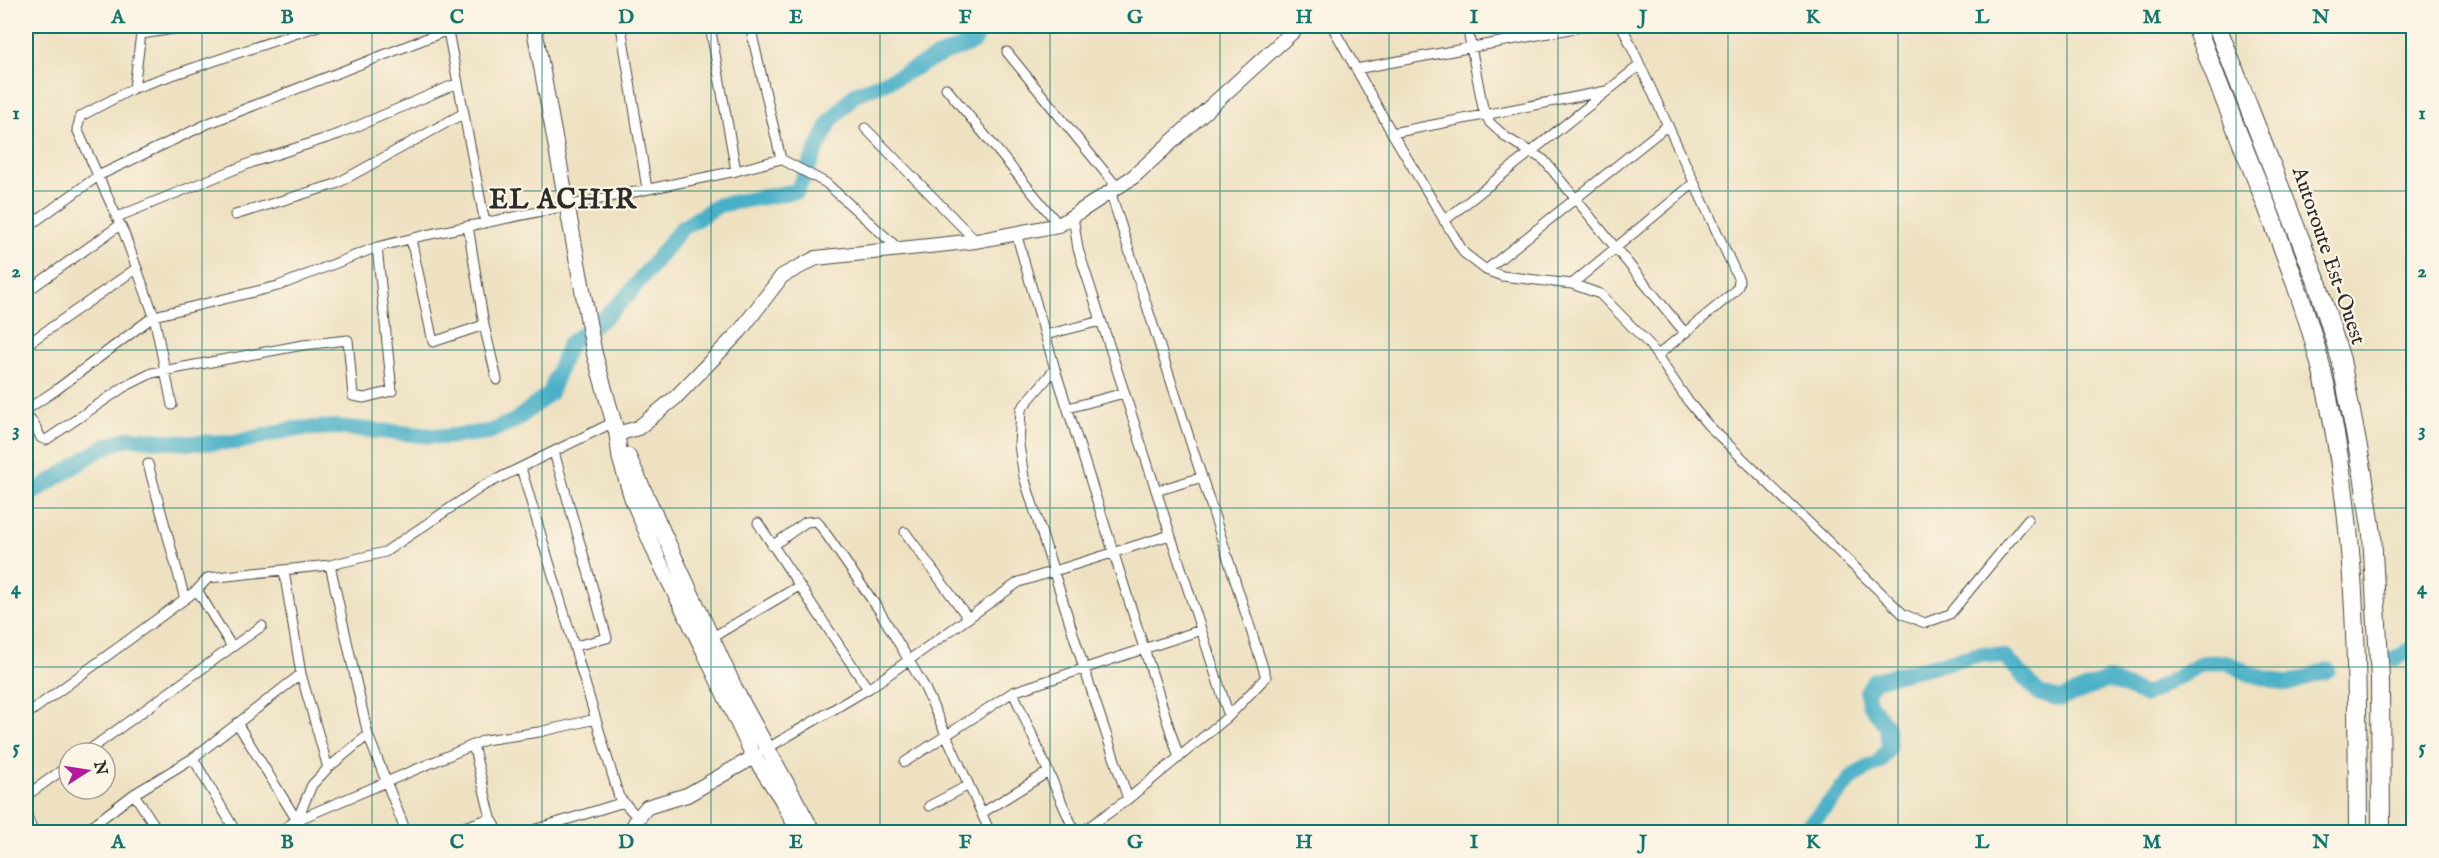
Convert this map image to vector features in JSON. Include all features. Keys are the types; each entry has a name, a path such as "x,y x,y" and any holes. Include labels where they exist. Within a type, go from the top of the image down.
{"highway":[{"name":"Autoroute Est-Ouest","path":"2196,26 2290,266 2321,366 2337,448 2350,537 2357,642 2358,832"},
{"name":"Autoroute Est-Ouest","path":"2217,26 2318,282 2341,360 2372,534 2380,668 2381,832"}],"main road":[{"path":"534,26 594,352 616,428 736,691 769,747 813,832"},
{"path":"616,428 620,458 636,508 658,559 754,757 781,798 799,832"}],"street":[{"path":"134,88 142,30 194,26"},
{"path":"172,405 154,316 118,221 77,129 81,116 134,88 318,26"},
{"path":"26,228 98,176 209,123 448,28 472,26"},
{"path":"621,26 647,189"},
{"path":"710,26 736,171"},
{"path":"750,26 781,159"},
{"path":"26,715 197,590 208,578 330,565 384,552 483,486 554,452 616,428 638,428 675,398 740,331 782,276 816,258 976,241 1059,225 1133,177 1299,26"},
{"path":"1332,26 1392,133 1464,253 1486,270 1502,276 1572,284 1587,288 1606,299 1640,332 1688,401 1707,424 1903,614 1925,623 1950,614 2028,519"},
{"path":"1467,26 1485,115 1500,132 1544,160 1685,333"},
{"path":"1356,69 1586,26"},
{"path":"1622,26 1739,283 1734,292 1658,355"},
{"path":"448,28 485,223"},
{"path":"1006,52 1113,189 1266,677 1229,716 1128,799 1082,832"},
{"path":"1444,221 1640,65"},
{"path":"26,292 118,221 253,162 339,134 458,83"},
{"path":"946,88 1059,225"},
{"path":"1392,133 1608,91"},
{"path":"235,215 336,184 464,113"},
{"path":"1486,270 1668,125"},
{"path":"865,128 976,241"},
{"path":"26,410 154,316 278,286 377,248 411,239 736,171 781,159 826,183 899,249"},
{"path":"1572,284 1694,183"},
{"path":"1073,216 1078,249 1229,716"},
{"path":"468,226 484,325 497,380"},
{"path":"1016,233 1055,369 1179,758"},
{"path":"411,239 433,342 484,325"},
{"path":"26,415 41,438 46,440 124,387 152,373 348,340 353,396 364,398 392,391 377,248"},
{"path":"26,345 137,268"},
{"path":"1045,335 1101,321"},
{"path":"1055,369 1021,409 1019,445 1024,477 1128,799"},
{"path":"1068,408 1124,393"},
{"path":"554,452 607,638 575,646"},
{"path":"148,464 185,599"},
{"path":"521,468 619,797 638,818"},
{"path":"1156,491 1202,477"},
{"path":"772,546 806,522 818,521 879,610 924,686 988,832"},
{"path":"758,523 868,688"},
{"path":"905,532 968,618"},
{"path":"630,832 648,807 687,795 868,688 1019,582 1170,535"},
{"path":"330,565 368,735 406,832"},
{"path":"284,571 301,674 328,768"},
{"path":"711,638 799,586"},
{"path":"197,590 232,647"},
{"path":"102,741 262,626"},
{"path":"905,762 1013,692 1201,630"},
{"path":"84,832 134,794 193,758 301,674"},
{"path":"1013,692 1075,832"},
{"path":"279,832 297,820 485,740 539,732 596,719"},
{"path":"237,723 304,832"},
{"path":"297,820 312,785 328,768 368,735"},
{"path":"473,745 491,818 499,832"},
{"path":"193,758 236,832"},
{"path":"981,813 1048,772"},
{"path":"26,796 57,774"},
{"path":"929,806 969,785"},
{"path":"134,794 159,832"},
{"path":"527,832 624,802"},
{"path":"26,813 33,832"},
{"path":"449,832 491,818"}],"waterway":[{"path":"26,497 104,447 129,438 188,443 238,442 293,429 336,427 444,437 489,432 516,420 550,393 569,344 605,317 627,296 681,229 719,205 797,191 830,122 855,94 974,42 982,26"},
{"path":"2395,659 2414,648"},
{"path":"1803,832 1855,775 1879,762 1889,748 1887,727 1869,703 1867,692 1874,680 1981,654 2005,657 2040,694 2061,699 2108,680 2146,695 2203,663 2226,662 2250,674 2288,684 2328,670"}],"district":[{"name":"EL ACHIR","path":"563,201"}]}
